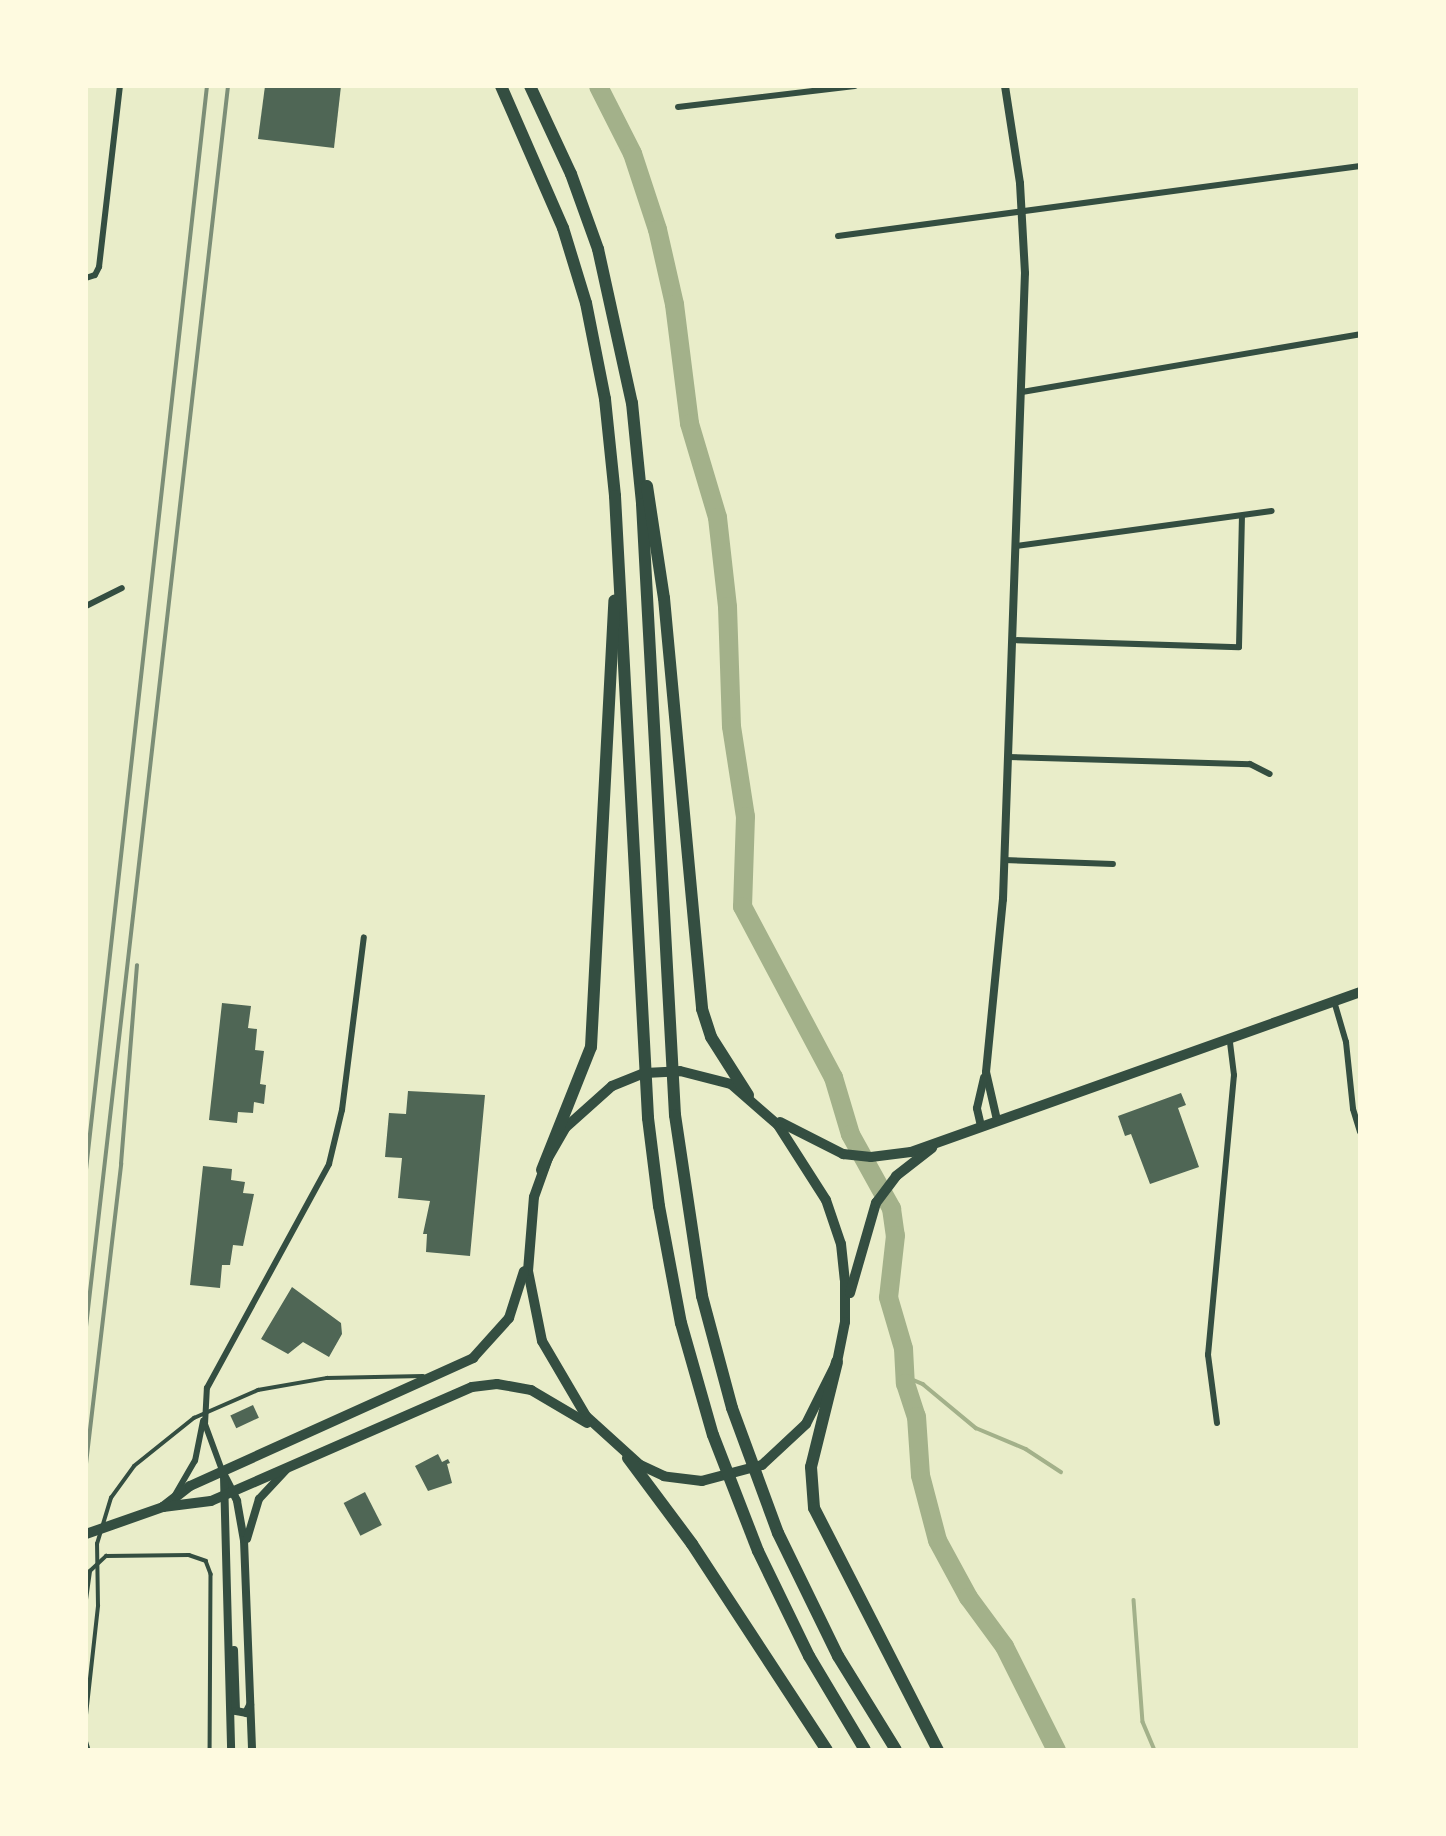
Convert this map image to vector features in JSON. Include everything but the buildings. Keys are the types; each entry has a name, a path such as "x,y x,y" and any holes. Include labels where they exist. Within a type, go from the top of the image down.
{"highway":[{"path":"501,86 550,192 586,303 605,399 617,535 648,1118 675,1294 713,1435 742,1513 800,1639 865,1750"},
{"path":"530,86 571,174 598,249 632,403 660,562 702,1009 710,1037 748,1095"},
{"path":"632,403 641,485 675,1115 696,1268 738,1426 767,1505 829,1639 896,1750"},
{"path":"542,1170 591,1047 617,535"},
{"path":"837,1362 813,1458 814,1508 938,1750"},
{"path":"628,1458 692,1544 827,1750"}],"main road":[{"path":"86,1534 167,1503 223,1473 456,1368 488,1346 509,1318 520,1289 542,1170 579,1112 603,1092 634,1077 690,1072 720,1079 748,1095 802,1136 843,1154 890,1156 940,1143 997,1120 1360,992"},
{"path":"763,1108 804,1159 831,1211 843,1255 845,1322"},
{"path":"167,1503 192,1506 229,1494 450,1395 489,1385 540,1394 606,1439 628,1458 664,1476 689,1480 726,1477 762,1465 806,1424 837,1362 869,1215 896,1176 940,1143"},
{"path":"527,1243 530,1297 542,1341 571,1395 606,1439"}],"street":[{"path":"87,278 99,267 120,86"},
{"path":"678,107 855,86"},
{"path":"981,1126 978,1108 986,1072 1004,860 1022,392 1023,210 1005,86"},
{"path":"838,236 1360,166"},
{"path":"1022,392 1360,334"},
{"path":"1016,545 1272,511"},
{"path":"1012,640 1239,647 1242,516"},
{"path":"86,606 122,588"},
{"path":"1008,757 1250,764 1270,774"},
{"path":"1004,860 1113,864"},
{"path":"167,1503 195,1461 207,1388 215,1367 315,1194 333,1153 364,937"},
{"path":"1334,1001 1346,1042 1353,1109 1360,1132"},
{"path":"1217,1423 1208,1355 1234,1075 1229,1037"},
{"path":"986,1072 997,1120"},
{"path":"204,1416 246,1556"},
{"path":"252,1750 246,1556 256,1506 288,1469"},
{"path":"229,1494 231,1750"},
{"path":"229,1598 239,1714 246,1713 251,1699"}],"lane":[{"path":"86,1715 95,1639 97,1544 104,1515 134,1466 183,1426 223,1403 292,1382 421,1376 456,1368"},
{"path":"86,1600 92,1566 106,1556 189,1555 206,1561 212,1581 210,1750"},
{"path":"86,1740 89,1750"}],"waterway":[{"path":"598,86 632,153 657,229 674,304 689,423 717,517 727,606 731,726 745,816 742,906 833,1077 850,1134 891,1208 895,1235 888,1297 903,1348 905,1383 916,1416 920,1475 937,1540 968,1597 1004,1646 1056,1750"},
{"path":"904,1376 923,1384 976,1428 1026,1449 1061,1472"},
{"path":"1134,1600 1143,1722 1155,1750"}],"railway":[{"path":"86,1170 207,86"},
{"path":"86,1327 228,86"},
{"path":"86,1464 121,1164 137,966"}]}
